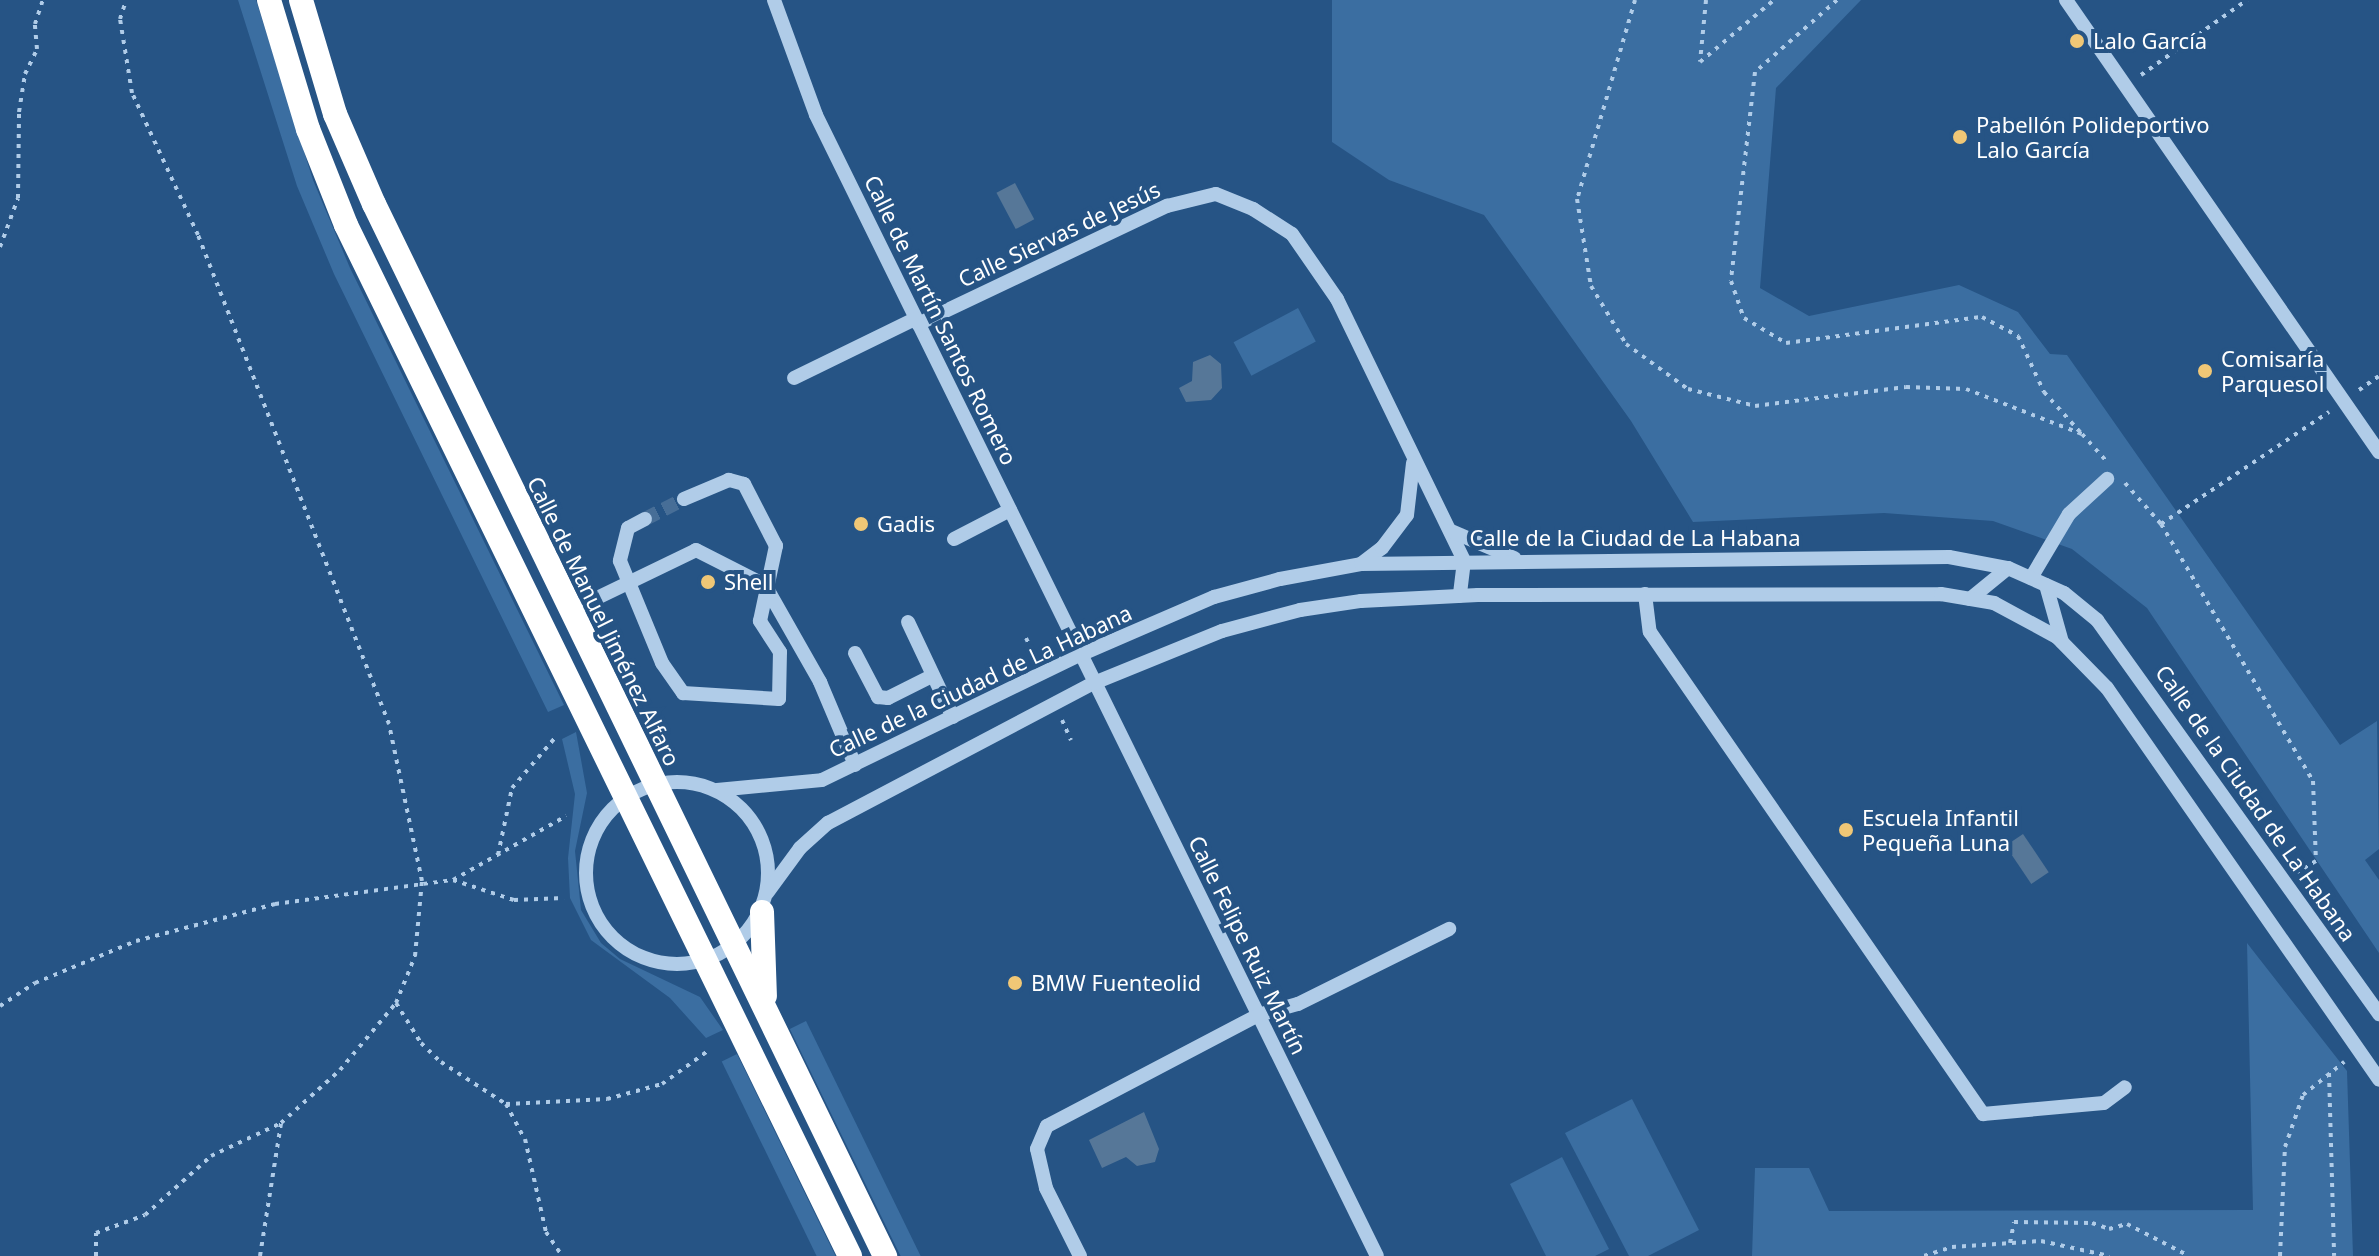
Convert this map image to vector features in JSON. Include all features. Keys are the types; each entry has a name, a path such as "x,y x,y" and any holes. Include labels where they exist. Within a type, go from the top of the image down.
{"highway":[{"path":"269,0 308,129 346,225 850,1256"},
{"name":"Calle de Manuel Jiménez Alfaro","path":"301,0 335,114 368,191 568,612 655,782 885,1256"},
{"path":"764,903 766,1011"}],"street":[{"name":"Calle de Martín Santos Romero","path":"774,0 816,115 1082,654"},
{"path":"2066,0 2123,88 2379,452"},
{"name":"Calle Siervas de Jesús","path":"794,378 1167,206 1216,194 1253,209 1292,234 1314,260 1451,531 1464,561 1460,596"},
{"path":"1361,564 1382,548 1407,515 1412,459"},
{"path":"2031,578 2069,514 2113,475"},
{"path":"645,519 628,528 620,561 662,663 683,693 779,699 780,652 760,621 765,585 776,546 744,484 729,480 684,499"},
{"path":"954,539 1010,510"},
{"path":"1451,531 1522,561"},
{"path":"568,612 696,550 765,585 820,682 855,765"},
{"name":"Calle de la Ciudad de La Habana","path":"655,782 696,783 717,790 804,785 855,765 1082,654 1214,597 1361,564 1949,557 2008,568 2064,593 2119,645 2379,1014"},
{"path":"1970,599 2008,568"},
{"path":"2046,585 2062,642"},
{"path":"1645,594 1650,632 1983,1114 2104,1103 2125,1087"},
{"path":"655,782 625,797 610,810 588,860 596,915 620,944 652,962 707,960 735,945 800,848 828,823 1094,683 1222,631 1300,610 1460,596 1941,594 1994,603 2062,642 2107,688 2379,1080"},
{"path":"908,622 953,717"},
{"path":"855,653 878,697 888,698 932,676"},
{"name":"Calle Felipe Ruiz Martín","path":"1082,654 1377,1256"},
{"path":"717,790 759,835 767,859 764,903"},
{"path":"1080,1256 1046,1188 1037,1149 1047,1126 1258,1015 1298,1004 1449,929"}],"path":[{"path":"0,247 18,198 19,112 25,74 37,49 35,24 43,0"},
{"path":"96,1256 96,1233 145,1215 211,1156 281,1123 340,1070 396,1003 415,956 422,881 389,724 198,235 132,93 120,19 126,0"},
{"path":"1635,0 1577,199 1591,286 1626,344 1688,389 1755,406 1906,387 1966,389 2082,434"},
{"path":"1706,0 1700,62 1774,0"},
{"path":"1837,0 1755,72 1731,281 1744,318 1786,343 1982,317 2018,336 2044,392 2113,475 2161,524 2313,781 2316,861"},
{"path":"2123,88 2247,0"},
{"path":"2161,524 2379,376"},
{"path":"498,855 507,830 508,796 554,739"},
{"path":"453,880 566,816"},
{"path":"0,1006 35,983 136,941 275,904 422,881 453,880 514,900 564,898"},
{"path":"396,1003 421,1043 441,1062 506,1104 525,1139 546,1232 562,1256"},
{"path":"506,1104 607,1099 662,1084 708,1051"},
{"path":"2280,1256 2285,1147 2303,1095 2329,1073 2334,1256"},
{"path":"260,1256 281,1123"},
{"path":"2010,1243 2014,1222 2067,1221 2109,1229 2127,1224 2189,1256"},
{"path":"1924,1256 1952,1247 2041,1241 2109,1256"}],"shaded area":[{"path":"238,0 256,0 313,180 350,268 564,705 548,712 334,274 297,186"},
{"path":"1332,0 1861,0 1776,88 1760,288 1809,316 1959,285 2018,312 2050,354 2067,355 2340,745 2377,721 2379,849 2365,860 2379,880 2379,953 2147,608 2072,549 1993,521 1884,513 1693,522 1631,421 1484,215 1389,180 1332,142"},
{"path":"1015,183 1034,219 1016,229 996,193"},
{"path":"1298,308 1316,342 1251,376 1234,342"},
{"path":"1210,355 1221,364 1222,388 1211,400 1186,402 1179,388 1192,381 1193,362"},
{"path":"576,732 587,793 575,851 581,910 601,943 620,959 700,997 723,1030 706,1038 670,998 591,940 570,898 568,858 575,794 562,739"},
{"path":"2023,834 2049,872 2031,884 2006,846"},
{"path":"2247,943 2347,1071 2353,1256 1752,1256 1755,1168 1809,1168 1829,1211 2253,1210"},
{"path":"806,1021 921,1256 901,1256 790,1029"},
{"path":"737,1054 836,1256 817,1256 722,1061"},
{"path":"1632,1099 1699,1230 1648,1256 1629,1256 1565,1133"},
{"path":"1144,1112 1159,1149 1155,1162 1137,1166 1126,1157 1102,1168 1089,1140"},
{"path":"1562,1157 1609,1249 1595,1256 1546,1256 1510,1184"}],"tunnel":[{"path":"645,519 684,499"}],"place":[{"name":"Lalo García","path":"2077,41"},
{"name":"Pabellón Polideportivo Lalo García","path":"1960,137"},
{"name":"Comisaría Parquesol","path":"2205,371"},
{"name":"Gadis","path":"861,524"},
{"name":"Shell","path":"708,582"},
{"name":"Escuela Infantil Pequeña Luna","path":"1846,830"},
{"name":"BMW Fuenteolid","path":"1015,983"}]}
